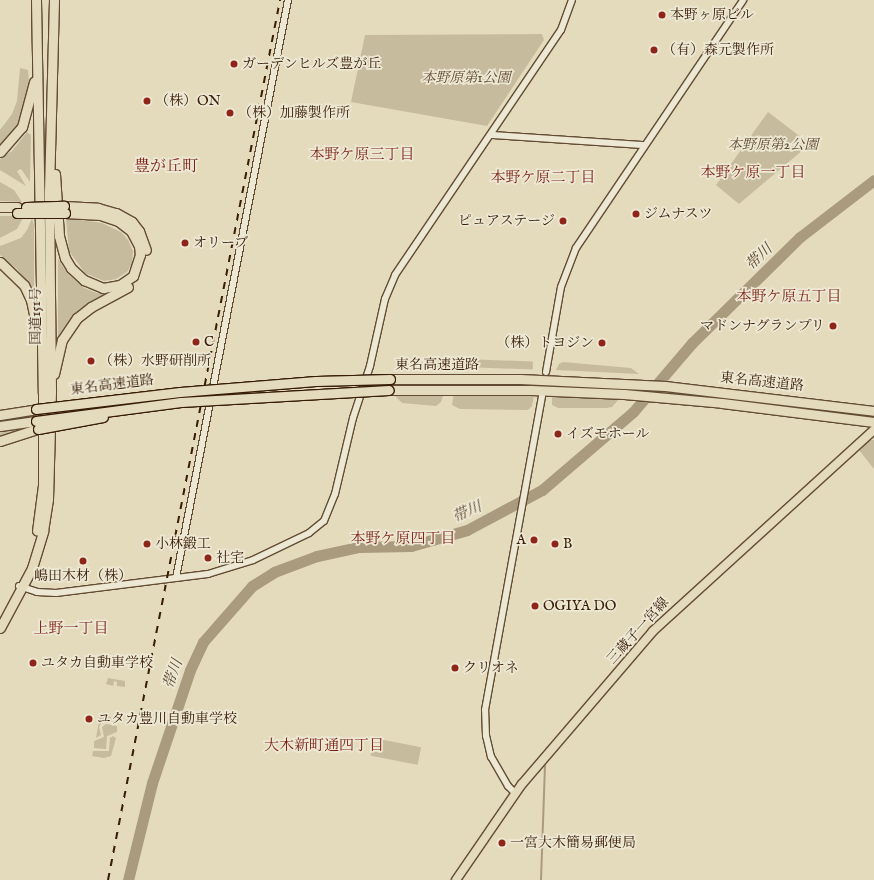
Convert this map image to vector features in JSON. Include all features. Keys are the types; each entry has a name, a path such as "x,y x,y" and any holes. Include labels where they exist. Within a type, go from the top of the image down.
{"highway":[{"name":"国道151号","path":"21,586 35,537 43,485 36,0"},
{"name":"国道151号","path":"2,625 41,541 48,499 51,389 49,191 54,0"},
{"path":"0,152 22,127 38,74"},
{"path":"52,101 57,218 65,258 79,277 98,287 114,287 133,276 140,261 140,251 134,236 127,228 101,215 65,210"},
{"path":"0,207 17,210 105,209 127,219 142,236 146,252 143,268 133,283 84,312 66,333 51,389"},
{"path":"0,213 17,210"},
{"path":"0,262 13,272 28,293 34,306 38,340 41,345"},
{"name":"東名高速道路","path":"0,415 36,409 180,392 316,381 390,379 520,379 665,386 874,411"},
{"name":"東名高速道路","path":"37,425 181,402 389,390 531,390 624,394 873,424"},
{"path":"0,426 37,425"},
{"path":"0,441 37,425"}],"main road":[{"name":"三蔵子一宮線","path":"456,880 516,793 569,726 667,617 873,424"}],"street":[{"path":"176,578 288,0"},
{"path":"21,586 37,592 56,593 208,574 242,565 308,533 324,521 335,494 353,418 370,366 385,299 396,275 492,135 561,30 572,0"},
{"path":"546,372 567,268 595,217 743,0"},
{"path":"492,135 643,145"},
{"path":"516,793 508,786 491,757 485,717 542,396"}],"green space":[{"name":"本野原第1公園","path":"542,34 544,40 487,126 351,102 365,35"},
{"path":"20,68 28,70 29,81 23,120 0,147 0,130 12,114 17,101"},
{"name":"本野原第2公園","path":"768,112 810,144 739,204 716,185"},
{"path":"27,132 31,135 30,182 21,169 17,171 26,186 0,170 0,159 12,151"},
{"path":"0,182 14,190 22,202 0,201"},
{"path":"0,216 24,216 17,229 0,238"},
{"path":"32,218 34,226 34,293 17,269 0,255 0,246 21,238 27,230"},
{"path":"66,218 102,223 121,232 128,240 133,251 132,263 127,272 116,279 104,281 85,273 69,251"},
{"path":"58,259 68,274 84,288 97,293 111,293 76,314 58,339"},
{"path":"453,359 451,367 401,367 410,363"},
{"path":"463,359 533,361 533,369 463,367"},
{"path":"563,362 631,368 639,374 556,370 559,364"},
{"path":"392,393 444,393 441,402 436,406 402,403"},
{"path":"454,393 534,395 532,406 528,410 460,409 452,405"},
{"path":"552,396 619,399 612,407 606,408 558,408 552,405"},
{"path":"22,427 22,429 0,437 0,431"},
{"path":"870,440 874,440 874,469 859,450"},
{"path":"108,678 125,681 125,687 117,686 117,682 114,681 113,686 106,684"},
{"path":"100,715 117,718 119,722 102,722 99,727 101,735 96,738"},
{"path":"106,724 117,726 117,732 107,736 106,749 94,748 94,741 104,737 102,727"},
{"path":"113,736 116,738 111,756 104,758 92,756 93,751 109,751 110,738"},
{"path":"374,738 421,747 418,765 371,756"}],"waterway":[{"name":"帯川","path":"128,880 152,783 190,670 203,642 252,586 274,572 317,556 359,547 411,546 467,530 542,490 633,412 692,343 800,237 874,180"},
{"path":"541,880 545,766"}],"railway":[{"path":"108,880 280,0"}],"place":[{"name":"本野ヶ原ビル","path":"662,15"},
{"name":"（有）森元製作所","path":"654,50"},
{"name":"ガーデンヒルズ豊が丘","path":"234,64"},
{"name":"（株）ON","path":"147,101"},
{"name":"（株）加藤製作所","path":"230,113"},
{"name":"ジムナスツ","path":"636,214"},
{"name":"ピュアステージ","path":"563,221"},
{"name":"オリーブ","path":"185,243"},
{"name":"マドンナグランプリ","path":"833,326"},
{"name":"C","path":"196,342"},
{"name":"（株）トヨジン","path":"602,343"},
{"name":"（株）水野研削所","path":"91,361"},
{"name":"イズモホール","path":"558,434"},
{"name":"A","path":"534,540"},
{"name":"小林鍛工","path":"147,544"},
{"name":"B","path":"555,544"},
{"name":"社宅","path":"208,558"},
{"name":"嶋田木材（株）","path":"83,561"},
{"name":"OGIYA DO","path":"535,606"},
{"name":"ユタカ自動車学校","path":"33,663"},
{"name":"クリオネ","path":"455,668"},
{"name":"ユタカ豊川自動車学校","path":"89,719"},
{"name":"一宮大木簡易郵便局","path":"502,843"}],"district":[{"name":"本野ケ原三丁目","path":"362,155"},
{"name":"豊が丘町","path":"166,167"},
{"name":"本野ケ原一丁目","path":"753,173"},
{"name":"本野ケ原二丁目","path":"543,178"},
{"name":"本野ケ原五丁目","path":"789,297"},
{"name":"本野ケ原四丁目","path":"403,539"},
{"name":"上野一丁目","path":"71,629"},
{"name":"大木新町通四丁目","path":"324,746"}]}
